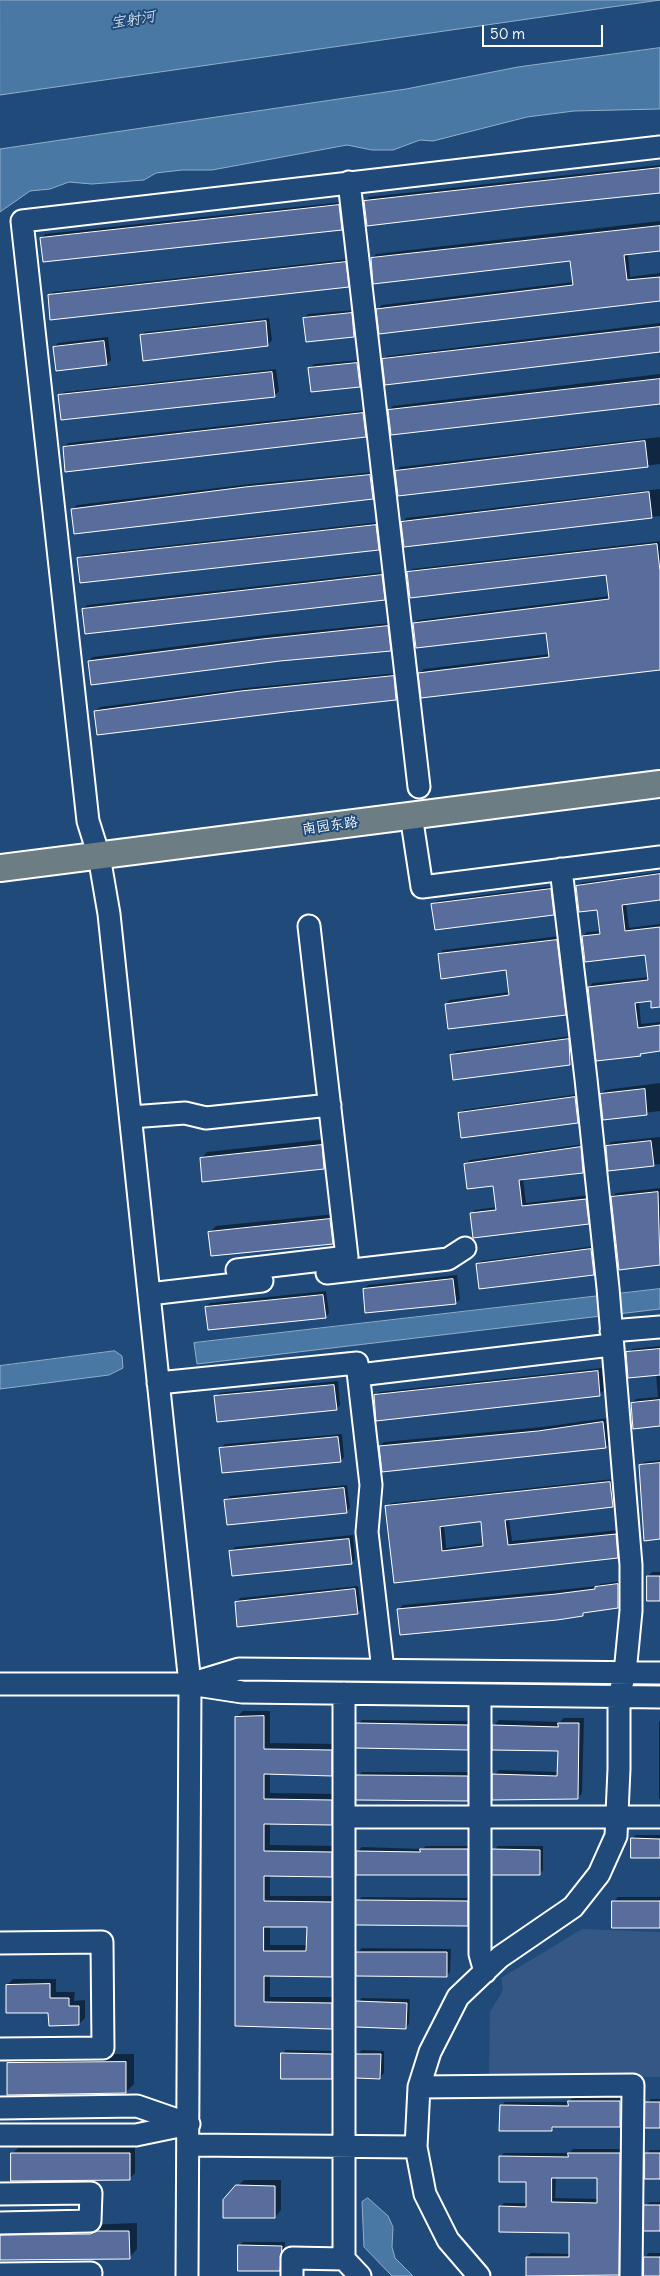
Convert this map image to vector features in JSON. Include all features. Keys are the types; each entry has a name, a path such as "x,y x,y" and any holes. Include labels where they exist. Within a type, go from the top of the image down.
{"main road":[{"name":"南园东路","path":"0,868 96,848 660,770"},
{"name":"南园东路","path":"0,850 96,848 412,815 660,784"}],"street":[{"path":"187,2276 190,1684 109,914 96,848 88,821 22,221 660,147"},
{"path":"349,182 419,787"},
{"path":"412,815 422,887 660,858"},
{"path":"479,2276 448,2240 425,2194 416,2147 419,2087 430,2052 458,1997 500,1957 573,1907 599,1874 616,1836 619,1696 625,1673 631,1611 631,1565 608,1288 561,869"},
{"path":"238,1270 347,1258 309,926"},
{"path":"130,1117 184,1113 206,1118 330,1105"},
{"path":"149,1294 448,1259 466,1248"},
{"path":"359,1375 611,1332 660,1327"},
{"path":"158,1383 357,1363 371,1485 367,1532 384,1670"},
{"path":"190,1684 239,1669 660,1673"},
{"path":"0,1684 190,1684 242,1692 660,1697"},
{"path":"344,1693 344,2259 360,2276"},
{"path":"480,1695 480,1954 485,1972"},
{"path":"344,1817 660,1817"},
{"path":"0,1943 102,1942 103,2048 0,2049"},
{"path":"419,2087 633,2085 631,2276"},
{"path":"0,2108 137,2106 189,2124"},
{"path":"0,2136 136,2135 189,2124"},
{"path":"189,2146 416,2147"},
{"path":"0,2194 91,2193 90,2221 0,2222"},
{"path":"292,2276 292,2258 344,2259"},
{"path":"0,2274 91,2273"}],"shaded area":[{"path":"582,1929 660,1932 660,2077 489,2076 490,2012 503,1990 501,1978"}],"water":[{"name":"宝射河","path":"0,0 660,0 0,95"},
{"path":"660,48 660,109 574,111 527,117 433,141 420,140 393,150 372,150 347,145 212,170 182,170 156,173 144,180 92,184 69,182 50,189 30,191 0,212 0,149 406,89 518,67"},
{"path":"660,1289 660,1309 197,1364 194,1343"},
{"path":"115,1351 122,1356 123,1368 109,1375 0,1389 0,1366"},
{"path":"368,2198 388,2216 393,2227 392,2247 395,2258 413,2276 392,2276 364,2247 362,2202"}],"building":[{"path":"660,168 660,193 367,226 364,201"},
{"path":"339,205 342,230 43,262 40,238"},
{"path":"660,226 660,251 624,255 627,280 660,277 660,301 379,334 376,309 573,285 570,261 373,284 371,258"},
{"path":"346,262 349,287 50,320 48,295"},
{"path":"352,313 354,337 306,342 303,318"},
{"path":"266,321 268,346 143,361 140,335"},
{"path":"660,327 660,352 385,385 382,359"},
{"path":"104,341 107,365 56,371 53,347"},
{"path":"357,363 360,387 311,392 308,368"},
{"path":"272,372 275,397 61,420 58,395"},
{"path":"660,379 660,404 391,435 388,410"},
{"path":"363,413 366,437 65,472 63,447"},
{"path":"645,441 648,467 398,496 395,471"},
{"path":"370,475 373,499 74,534 71,509 245,487"},
{"path":"649,492 652,518 404,547 401,522"},
{"path":"376,525 379,550 80,583 77,558"},
{"path":"657,544 660,571 660,670 421,698 418,673 549,657 546,633 416,648 413,623 609,599 606,575 410,598 407,572"},
{"path":"382,575 385,600 85,634 82,609"},
{"path":"388,626 391,651 280,661 91,685 88,661 262,639"},
{"path":"394,676 396,700 97,735 94,711 241,691"},
{"path":"660,874 660,900 622,905 625,931 660,927 660,1007 651,1008 651,1001 635,1003 638,1028 660,1025 660,1051 640,1054 641,1056 596,1061 588,987 648,980 645,955 585,962 582,936 600,934 597,910 579,912 576,886"},
{"path":"551,889 554,915 435,930 431,904"},
{"path":"557,940 566,1015 448,1029 445,1004 509,995 506,970 441,979 438,954"},
{"path":"569,1039 570,1065 453,1080 450,1055"},
{"path":"645,1089 647,1115 603,1120 600,1094"},
{"path":"575,1097 578,1123 461,1138 458,1113"},
{"path":"651,1141 654,1166 608,1171 606,1146"},
{"path":"322,1145 324,1169 202,1182 200,1158"},
{"path":"581,1147 583,1173 519,1180 522,1206 586,1199 589,1224 473,1238 470,1213 496,1210 493,1186 467,1189 464,1164"},
{"path":"658,1192 660,1265 619,1270 611,1197"},
{"path":"330,1219 333,1244 211,1256 208,1232"},
{"path":"591,1249 594,1275 479,1289 476,1264"},
{"path":"453,1279 456,1304 365,1313 363,1289"},
{"path":"323,1295 326,1318 208,1330 205,1307"},
{"path":"660,1349 660,1375 628,1378 626,1352"},
{"path":"598,1371 600,1396 376,1421 374,1395"},
{"path":"334,1385 337,1410 217,1422 214,1396"},
{"path":"660,1400 660,1426 633,1429 631,1403"},
{"path":"603,1422 606,1448 382,1472 379,1446 538,1431"},
{"path":"338,1437 341,1462 222,1473 219,1448"},
{"path":"660,1463 660,1539 644,1541 639,1465"},
{"path":"610,1482 613,1507 505,1520 508,1545 616,1534 618,1558 394,1583 385,1506","holes":["481,1522 483,1546 442,1551 440,1527"]},
{"path":"344,1488 347,1513 227,1525 224,1500"},
{"path":"349,1539 352,1564 232,1576 229,1551"},
{"path":"647,1576 660,1576 660,1601 647,1601"},
{"path":"618,1584 618,1608 583,1613 583,1616 557,1620 400,1635 397,1609 556,1594"},
{"path":"355,1589 358,1614 237,1627 235,1602"},
{"path":"264,1716 264,1749 332,1750 332,1776 264,1774 264,1799 332,1800 332,1825 264,1824 264,1851 332,1852 332,1877 264,1876 264,1901 332,1902 332,1977 264,1976 264,2002 332,2003 332,2029 235,2026 235,1717","holes":["264,1927 307,1927 306,1951 264,1951"]},
{"path":"356,1723 468,1725 468,1750 356,1748"},
{"path":"558,1723 579,1723 578,1799 492,1800 492,1774 557,1776 558,1751 492,1750 492,1725 558,1727"},
{"path":"356,1775 468,1776 468,1801 356,1800"},
{"path":"631,1838 660,1839 660,1858 631,1858"},
{"path":"420,1849 468,1849 468,1875 356,1875 356,1851 420,1852"},
{"path":"492,1849 540,1850 540,1875 492,1875"},
{"path":"356,1900 468,1901 468,1926 356,1925"},
{"path":"612,1901 660,1901 660,1928 612,1928"},
{"path":"356,1952 447,1952 447,1977 356,1976"},
{"path":"50,1984 50,1998 69,1998 69,2006 79,2006 79,2025 49,2026 48,2013 6,2013 6,1985"},
{"path":"356,2001 407,2003 406,2029 356,2027"},
{"path":"281,2053 332,2054 332,2079 281,2079"},
{"path":"356,2054 381,2054 380,2079 356,2078"},
{"path":"126,2062 126,2093 7,2095 7,2063"},
{"path":"568,2101 620,2101 620,2127 552,2127 552,2131 499,2131 500,2105 568,2106"},
{"path":"645,2102 660,2102 660,2128 645,2128"},
{"path":"11,2153 130,2153 130,2180 11,2181"},
{"path":"568,2153 620,2153 619,2275 526,2276 526,2257 569,2257 569,2233 499,2232 499,2206 526,2207 526,2182 499,2182 499,2156 568,2157","holes":["552,2178 597,2178 597,2203 552,2202"]},
{"path":"645,2153 660,2153 660,2179 645,2179"},
{"path":"236,2185 275,2186 275,2218 223,2218 223,2200"},
{"path":"644,2205 660,2205 660,2231 644,2231"},
{"path":"97,2231 129,2231 130,2259 0,2260 0,2235 90,2234"},
{"path":"238,2245 282,2246 280,2271 238,2271"},
{"path":"644,2257 660,2257 660,2276 644,2276"}]}
